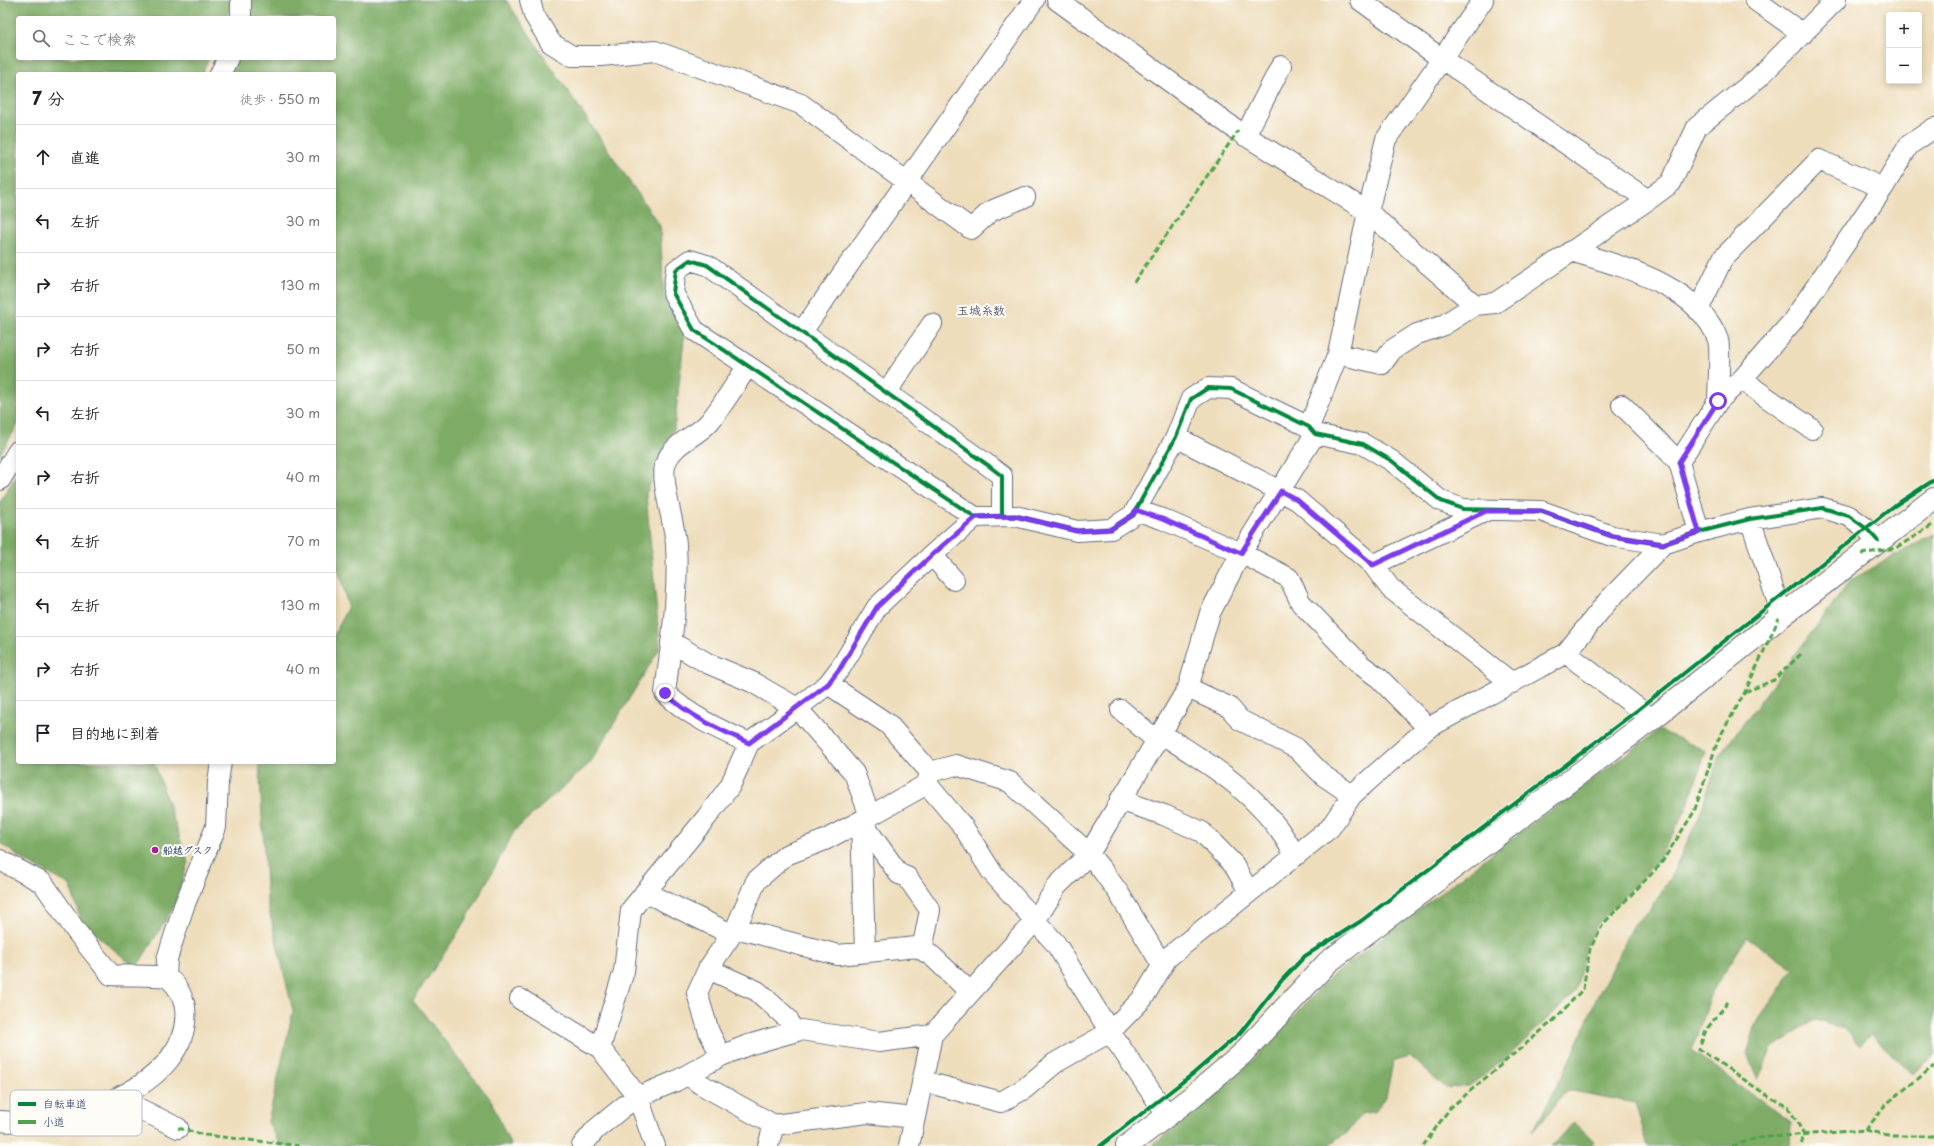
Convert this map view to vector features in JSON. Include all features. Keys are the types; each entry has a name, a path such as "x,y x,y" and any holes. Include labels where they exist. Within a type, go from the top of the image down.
{"street":[{"path":"241,0 241,16"},
{"path":"530,0 534,15 551,43 572,56 600,56 655,51 801,104 971,229 991,211 1025,197"},
{"path":"801,332 1034,0"},
{"path":"1057,0 1245,136 1368,212 1475,305"},
{"path":"1360,0 1442,59 1648,200"},
{"path":"909,1146 932,1035 1034,921 1057,886 1088,854 1188,688 1210,613 1241,553 1281,491 1312,430 1338,354 1368,212 1386,139 1483,0"},
{"path":"1755,0 1803,34"},
{"path":"1338,354 1382,364 1392,350 1410,338 1417,334 1442,326 1475,305 1495,303 1571,250 1648,200 1670,183 1697,127 1758,78 1836,0"},
{"path":"221,72 227,60"},
{"path":"1245,136 1281,66"},
{"path":"1679,462 1718,401 1743,378 1792,322 1883,188 1909,145 1934,128"},
{"path":"1698,310 1723,258 1819,160 1883,188"},
{"path":"1571,250 1628,269 1670,286 1704,315 1718,341 1718,401"},
{"path":"1002,516 1002,476 707,265 690,260 676,270 673,293 694,330 976,517 1015,516 1077,531 1111,529 1133,515 1176,437 1191,399 1208,388 1231,389 1312,430 1363,444 1392,461 1441,501 1463,509 1486,511 1541,511 1612,536 1663,544"},
{"path":"886,393 932,324"},
{"path":"748,366 709,422 675,447 666,462 663,481 668,497 676,544 677,593 665,693 680,707 716,728 749,743"},
{"path":"1743,378 1756,390 1812,429"},
{"path":"1622,405 1679,462 1699,532"},
{"path":"1176,437 1297,500 1373,565 1390,588 1512,683"},
{"path":"0,480 16,454"},
{"path":"1127,1146 1193,1096 1241,1055 1328,962 1652,720 1779,618 1934,499"},
{"path":"922,1081 1001,1102 1024,1089 1055,1063 1110,1032 1143,998 1167,958 1330,828 1352,795 1428,728 1566,653 1606,602 1663,544 1699,532 1750,519 1824,508 1849,516 1867,529 1878,541"},
{"path":"1136,510 1162,519 1241,553 1289,578 1301,603 1361,664 1379,678 1428,728"},
{"path":"1373,565 1486,511"},
{"path":"600,1048 624,971 631,910 706,818 730,786 749,743 828,684 841,667 877,607 932,555 976,517"},
{"path":"1750,519 1777,600 1779,618"},
{"path":"932,555 954,580"},
{"path":"671,642 707,663 752,682 797,708 854,773 866,818 865,952"},
{"path":"1566,653 1652,720"},
{"path":"828,684 888,724 929,778 964,828 991,871 1056,944 1110,1032 1167,1115"},
{"path":"1188,688 1229,707 1240,720 1296,748 1324,776 1352,795"},
{"path":"1121,710 1158,736 1212,765 1264,810 1285,837 1295,856"},
{"path":"166,977 167,959 184,906 216,827 218,782 221,764"},
{"path":"721,1056 708,1032 697,993 708,969 734,931 756,881 786,855 825,840 866,818 929,778 956,765 1010,782 1088,854 1118,892 1162,965"},
{"path":"1120,800 1164,815 1202,832 1234,865 1249,892"},
{"path":"866,818 899,874 907,877 930,910 922,950"},
{"path":"0,860 43,883 76,931 111,975 166,977 176,986 183,999 185,1022 178,1045 169,1060 157,1073 133,1090"},
{"path":"645,892 734,931 838,955 917,947 932,956 970,992"},
{"path":"708,969 757,991 788,1019 792,1033"},
{"path":"520,999 600,1048 638,1097 655,1146"},
{"path":"582,1146 595,1130 632,1099 676,1081 721,1056 748,1045 801,1030 879,1042 932,1035"},
{"path":"688,1075 702,1085 774,1125 867,1113 915,1118"},
{"path":"142,1110 178,1128"},
{"path":"0,1121 10,1122"},
{"path":"768,1146 774,1125"}],"green space":[{"path":"0,0 232,0 227,16 16,16 16,60 208,60 203,72 16,72 16,427 0,455"},
{"path":"251,0 506,0 660,226 664,297 685,330 674,430 646,494 660,648 590,763 515,830 464,924 413,1000 491,1100 511,1146 280,1146 268,1122 293,1011 267,902 259,764 336,764 336,631 348,606 336,561 336,72 232,72 235,60 336,60 336,16 248,16"},
{"path":"16,475 16,764 155,764 188,862 174,907 136,968 81,922 70,885 20,858 0,842 0,502"},
{"path":"1934,534 1934,1056 1912,1074 1871,1034 1859,1045 1846,1030 1816,1019 1772,1048 1758,1080 1747,1054 1756,1024 1793,969 1747,937 1713,990 1692,1051 1791,1123 1790,1146 1648,1146 1635,1103 1567,1090 1532,1133 1570,1061 1597,997 1634,924 1650,910 1671,876 1699,817 1719,756 1851,580"},
{"path":"1659,730 1706,751 1686,810 1659,859 1597,925 1585,948 1576,991 1509,1056 1469,1086 1446,1088 1410,1056 1393,1062 1386,1097 1376,1111 1361,1114 1347,1133 1328,1146 1152,1146 1251,1062 1328,979 1503,845"},
{"path":"1574,1122 1594,1141 1591,1146 1550,1146 1558,1140"}],"marked path":[{"path":"1134,282 1238,131"},
{"path":"1861,554 1896,548 1934,524"},
{"path":"1423,1146 1450,1108 1554,1020 1583,989 1590,949 1603,924 1660,865 1694,812 1718,740 1745,692 1779,618"},
{"path":"1745,692 1774,680 1801,654"},
{"path":"1728,1002 1706,1030 1699,1049 1771,1098 1788,1107 1804,1134 1801,1146"},
{"path":"1866,1130 1885,1105 1934,1066"},
{"path":"178,1128 205,1135 301,1146"},
{"path":"1732,1146 1757,1138 1866,1130 1892,1136 1934,1136"}],"cycle path":[{"path":"1002,516 1002,476 989,466 707,265 690,260 676,270 673,293 694,330 975,517 1015,516 1077,531 1111,529 1133,515 1176,437 1191,399 1208,388 1231,389 1309,427 1315,434 1363,444 1392,461 1441,501 1463,509 1541,511 1612,536 1663,544 1699,532 1750,519 1823,508 1849,516 1867,529 1878,541"},
{"path":"1100,1146 1194,1073 1240,1033 1282,980 1305,956 1361,921 1639,709 1894,506 1934,480"}],"place":[{"name":"船越グスク","path":"155,850"}],"district":[{"name":"玉城糸数","path":"981,311"}],"route":[{"path":"665,693 680,707 716,728 749,743 828,684 841,667 877,607 932,555 976,517 1015,516 1077,531 1111,529 1133,515 1136,510 1162,519 1241,553 1281,491 1297,500 1373,565 1486,511 1541,511 1612,536 1663,544 1699,532 1679,462 1718,401"}]}
